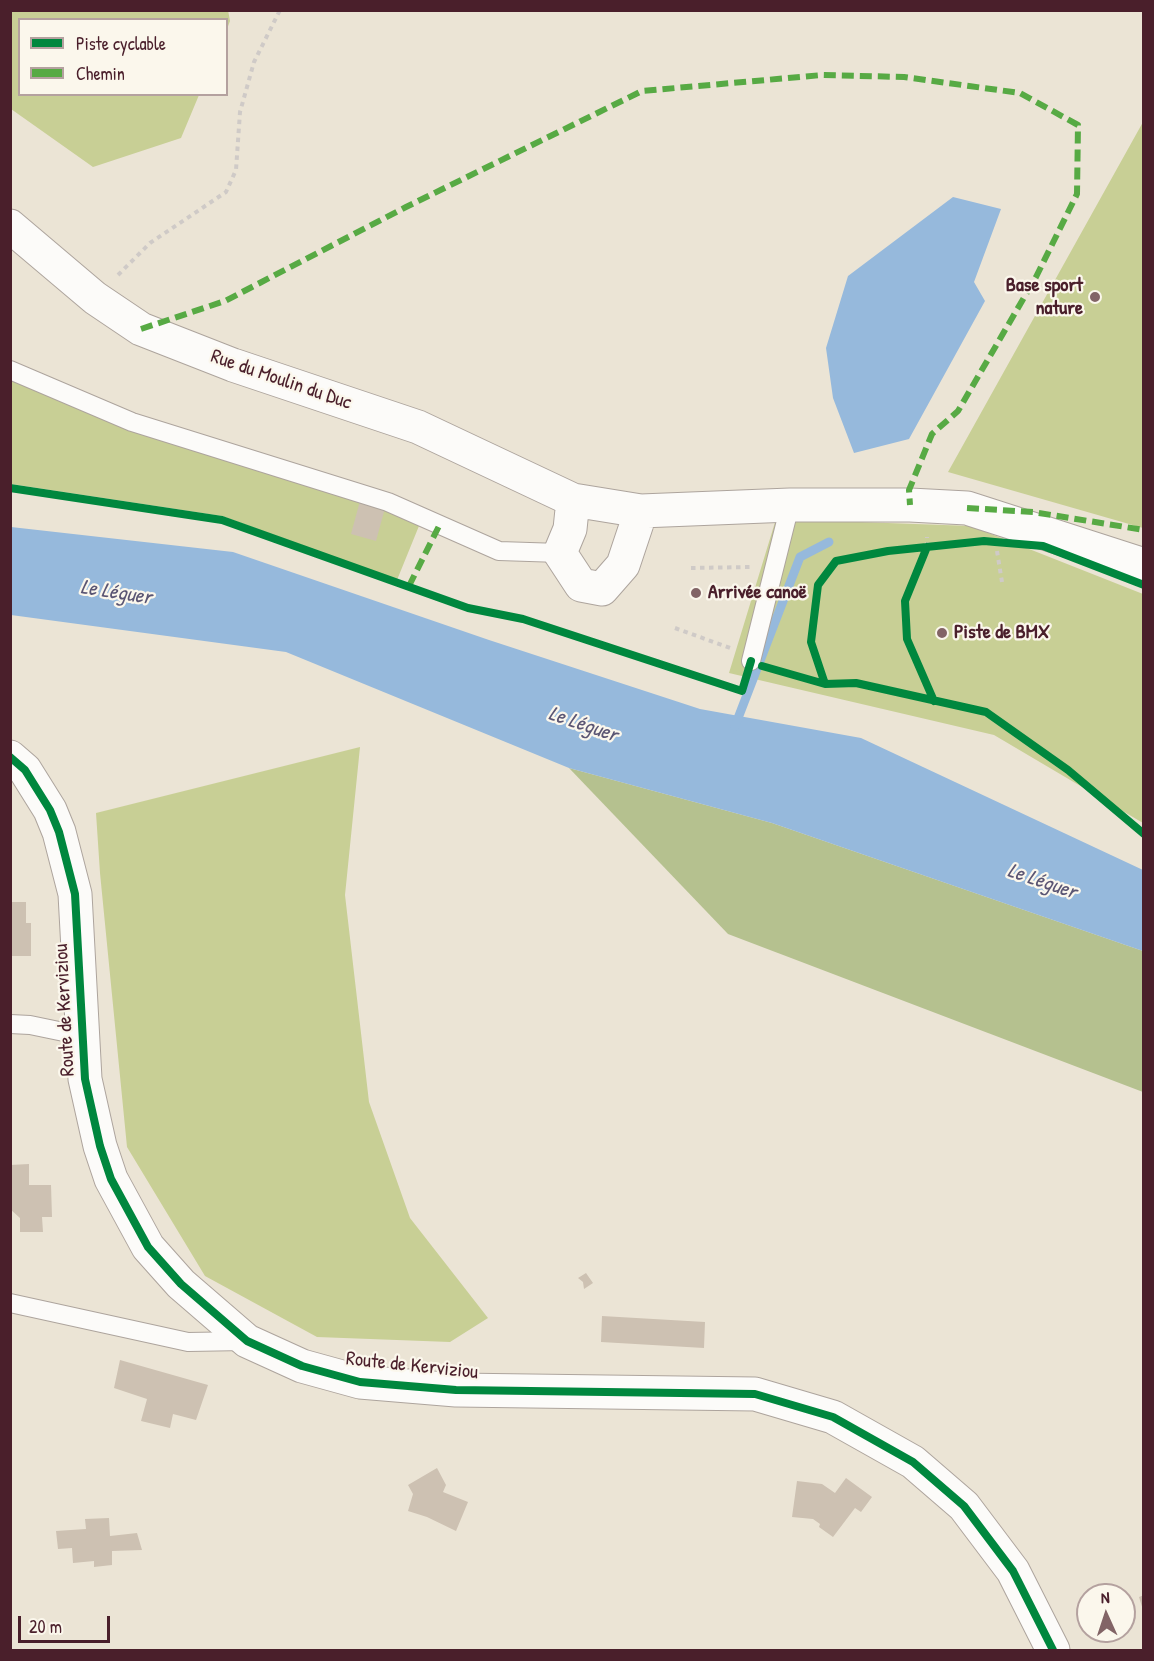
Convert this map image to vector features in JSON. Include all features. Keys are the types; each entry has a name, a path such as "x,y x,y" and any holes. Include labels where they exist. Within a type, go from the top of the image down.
{"street":[{"name":"Rue du Moulin du Duc","path":"10,226 95,298 141,329 232,365 418,428 573,500 641,511 790,505 910,505 967,508 1143,565"},
{"path":"573,500 570,530 560,553 581,585 602,589 623,565 641,511"},
{"name":"Route de Kerviziou","path":"10,757 25,770 40,791 59,832 75,894 85,1080 111,1179 148,1248 182,1284 247,1341 302,1366 360,1382 456,1390 755,1394 833,1417 914,1462 964,1506 1013,1571 1053,1650"}],"lane":[{"path":"10,370 132,422 388,502 499,552 560,553"},
{"path":"751,661 790,505"},
{"path":"10,1024 30,1024 83,1036"},
{"path":"10,1303 188,1342 247,1341"}],"path":[{"path":"95,298 150,243 226,192 236,170 240,112 254,62 280,10"},
{"path":"995,542 1002,582"},
{"path":"691,568 775,566"},
{"path":"675,628 731,648 751,661"}],"green space":[{"path":"11,10 228,10 230,21 228,26 228,18 18,18 18,96 199,96 181,138 93,167 11,109"},
{"name":"Base sport nature","path":"1143,122 1144,528 948,472"},
{"path":"10,375 421,521 397,580 222,516 11,484"},
{"name":"Piste de BMX","path":"776,519 971,526 1143,594 1143,823 994,735 729,673"},
{"path":"360,747 345,895 369,1102 410,1218 488,1318 450,1342 317,1337 205,1276 127,1147 96,813"},
{"path":"569,768 772,823 1143,951 1143,1092 728,934"}],"water":[{"path":"953,197 1001,209 974,282 985,301 909,439 854,453 833,398 826,348 848,276"},
{"name":"Le Léguer","path":"11,527 233,552 489,640 700,709 861,738 1143,870 1143,951 772,823 569,768 286,652 11,615"}],"building":[{"path":"360,501 385,508 376,541 351,534"},
{"path":"10,902 26,902 26,923 31,923 31,956 10,956"},
{"path":"29,1164 29,1185 51,1185 52,1217 42,1217 43,1232 20,1232 20,1218 10,1209 10,1165"},
{"path":"586,1273 593,1283 584,1289 583,1282 578,1278"},
{"path":"602,1316 705,1322 704,1348 601,1342"},
{"path":"120,1360 208,1385 196,1420 173,1414 170,1428 141,1421 147,1399 114,1388"},
{"path":"437,1468 446,1485 443,1492 468,1502 456,1531 408,1511 413,1494 408,1485"},
{"path":"846,1478 872,1497 861,1512 855,1508 833,1537 819,1527 820,1524 813,1519 792,1517 797,1481 822,1484 835,1493"},
{"path":"109,1518 110,1536 137,1533 142,1550 112,1551 112,1565 94,1567 94,1561 73,1563 72,1548 58,1549 56,1531 86,1529 85,1519"},
{"path":"1144,1595 1144,1610 1143,1610 1139,1597"}],"waterway":[{"path":"735,726 800,557 829,542"}],"marked path":[{"path":"141,329 225,301 406,207 642,91 822,75 904,77 1020,93 1078,125 1077,194 1036,277 958,411 932,434 909,490 910,505"},
{"path":"967,508 1033,512 1144,530"},
{"path":"409,586 440,524"}],"cycle path":[{"path":"10,488 222,520 468,608 523,619 742,691 751,661"},
{"path":"825,684 811,642 818,585 836,561 888,551 984,541 1043,546 1144,585"},
{"path":"927,547 905,601 907,639 934,701"},
{"path":"762,666 825,684 856,683 986,712 1068,770 1144,834"},
{"path":"10,757 25,770 50,810 59,832 75,894 85,1079 100,1146 111,1179 148,1247 181,1284 247,1341 302,1366 360,1382 456,1390 755,1394 833,1417 913,1462 964,1506 1013,1571 1053,1650"}],"place":[{"name":"Base sport nature","path":"1095,297"},
{"name":"Arrivée canoë","path":"696,593"},
{"name":"Piste de BMX","path":"942,633"}]}
